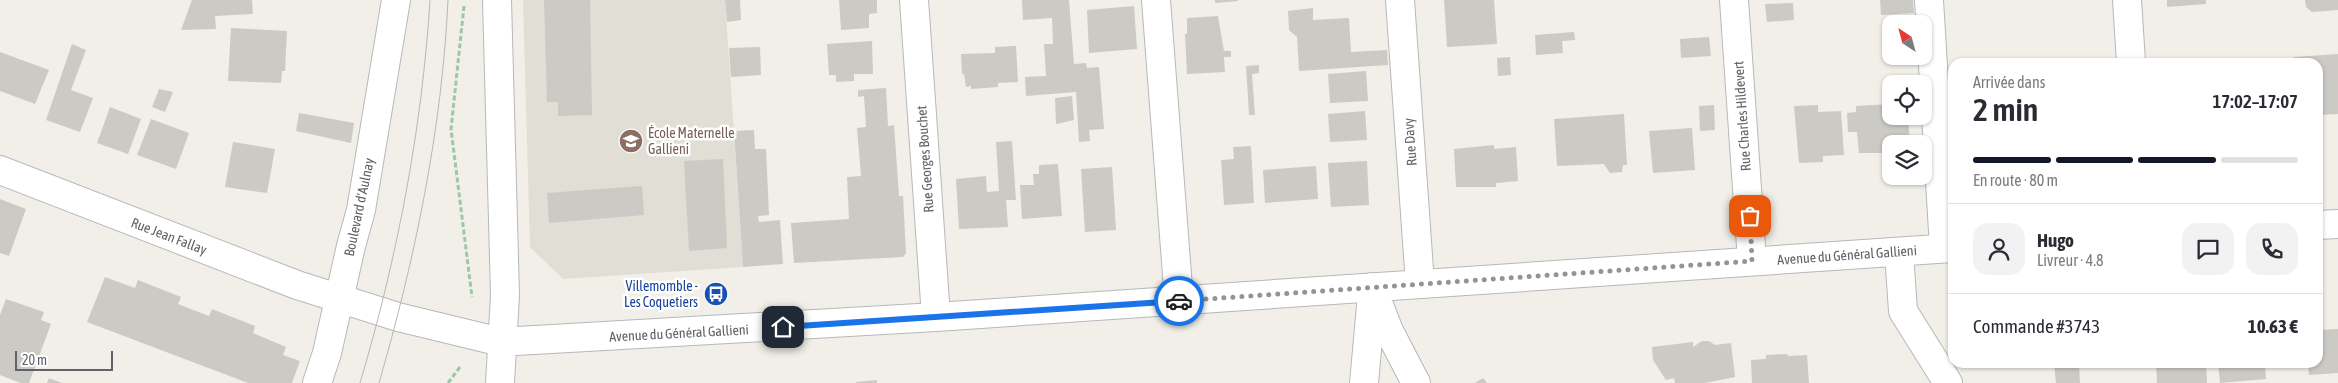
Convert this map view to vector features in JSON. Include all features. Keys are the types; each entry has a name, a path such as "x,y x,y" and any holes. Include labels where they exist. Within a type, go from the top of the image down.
{"street":[{"name":"Boulevard d'Aulnay","path":"317,383 327,353 361,210 396,0"},
{"path":"496,0 505,295 500,383"},
{"name":"Rue Georges Bouchet","path":"914,0 936,317"},
{"path":"1156,0 1179,301"},
{"name":"Rue Davy","path":"1400,0 1420,284"},
{"name":"Rue Charles Hildevert","path":"1734,0 1752,261"},
{"path":"1929,0 1948,248"},
{"path":"2127,0 2131,58"},
{"name":"Rue Jean Fallay","path":"0,170 297,285 340,298"},
{"path":"2323,225 2338,224"},
{"name":"Avenue du Général Gallieni","path":"340,298 398,317 502,342 936,317 1752,261 1898,253 1948,248"},
{"path":"1898,253 1903,310 1948,383"},
{"path":"1364,383 1372,287"},
{"path":"1372,287 1389,331 1416,383"}],"path":[{"path":"465,0 451,129 471,286"},
{"path":"448,383 460,366"}],"shaded area":[{"name":"École Maternelle Gallieni","path":"523,0 725,0 743,267 563,279 530,247"}],"building":[{"path":"192,0 252,0 253,14 215,16 216,29 181,30"},
{"path":"544,0 590,0 592,115 558,116 558,102 547,102"},
{"path":"725,0 740,0 741,20 727,22"},
{"path":"839,0 877,0 877,13 869,14 869,28 841,30"},
{"path":"1022,0 1069,0 1074,64 1086,63 1087,68 1099,67 1104,129 1089,130 1090,141 1079,142 1076,92 1026,96 1025,77 1046,76 1044,44 1053,44 1052,18 1023,20"},
{"path":"1215,0 1238,0 1238,1 1215,3"},
{"path":"1444,0 1494,0 1497,44 1447,47"},
{"path":"1880,0 1913,0 1914,13 1881,15"},
{"path":"2167,0 2206,0 2206,4 2167,7"},
{"path":"2305,0 2338,0 2338,10 2312,12 2306,7"},
{"path":"1793,3 1794,20 1767,22 1765,4"},
{"path":"1134,6 1137,49 1089,53 1087,10"},
{"path":"1313,8 1313,20 1349,18 1351,52 1387,50 1388,65 1299,71 1297,37 1289,30 1288,11"},
{"path":"1218,16 1224,51 1231,51 1231,57 1224,57 1225,72 1187,74 1185,34 1187,34 1187,18"},
{"path":"231,28 287,31 285,71 282,71 281,83 228,81"},
{"path":"1574,32 1575,40 1562,41 1563,53 1536,55 1535,35"},
{"path":"1709,37 1711,56 1681,58 1680,39"},
{"path":"872,41 873,74 854,74 854,81 836,82 836,75 829,75 827,44"},
{"path":"72,44 86,50 71,90 93,98 80,132 46,120"},
{"path":"1016,46 1018,82 998,83 998,87 971,89 971,86 966,87 964,74 962,74 961,54 995,53 995,47"},
{"path":"760,47 761,75 731,77 729,48"},
{"path":"0,52 49,70 35,104 0,91"},
{"path":"2338,54 2338,114 2323,115 2323,58 2294,57"},
{"path":"1510,57 1511,75 1498,76 1497,58"},
{"path":"1259,65 1259,73 1252,74 1255,115 1249,115 1246,66"},
{"path":"1366,71 1368,101 1330,103 1328,74"},
{"path":"886,88 888,126 894,125 899,196 903,196 906,253 903,257 794,263 791,223 849,219 847,177 861,176 857,128 866,127 864,96 858,97 858,90"},
{"path":"159,89 173,92 165,112 152,107"},
{"path":"1072,96 1074,120 1056,124 1055,98"},
{"path":"1714,105 1715,130 1700,131 1699,106"},
{"path":"1818,105 1818,112 1841,111 1844,155 1823,156 1823,162 1799,163 1794,106"},
{"path":"1882,105 1882,125 1909,125 1909,135 1882,135 1882,153 1859,153 1857,132 1848,132 1847,113 1856,112 1856,106"},
{"path":"110,107 141,119 128,154 97,143"},
{"path":"1365,111 1367,140 1330,142 1328,114"},
{"path":"299,113 354,123 351,143 296,131"},
{"path":"1624,114 1627,165 1623,165 1622,172 1610,173 1604,164 1557,166 1554,119"},
{"path":"151,119 189,133 176,169 137,155"},
{"path":"1692,128 1695,170 1653,173 1649,131"},
{"path":"754,130 755,149 766,149 769,215 758,216 759,222 780,220 783,264 743,267 734,131"},
{"path":"1012,141 1016,200 1006,200 1008,227 959,229 956,179 986,176 987,192 999,191 996,142"},
{"path":"233,142 275,149 267,193 225,187"},
{"path":"1494,145 1494,149 1516,147 1518,181 1496,183 1496,187 1456,187 1454,149"},
{"path":"1251,146 1254,203 1224,205 1221,160 1234,159 1233,147"},
{"path":"723,159 727,248 689,251 684,161"},
{"path":"1367,161 1369,205 1331,207 1328,163"},
{"path":"1058,164 1062,216 1022,219 1020,185 1034,185 1033,174 1039,174 1039,165"},
{"path":"1316,166 1318,199 1265,203 1263,170"},
{"path":"1112,167 1116,230 1085,232 1081,169"},
{"path":"642,186 644,215 549,223 547,193"},
{"path":"0,199 26,209 9,256 0,253"},
{"path":"105,277 135,288 138,280 181,297 178,304 209,316 212,309 255,326 253,333 286,347 283,355 300,361 292,383 248,383 87,322"},
{"path":"6,299 44,312 41,320 51,324 29,383 21,383 0,375 0,315"},
{"path":"2338,329 2338,373 2309,375 2308,368 2323,368 2323,330"},
{"path":"1702,341 1709,341 1715,345 1731,343 1735,377 1705,383 1675,383 1674,378 1666,380 1653,360 1652,347 1693,342 1693,347"},
{"path":"1787,354 1788,356 1807,355 1809,383 1752,383 1751,360 1766,359 1766,355"},
{"path":"2055,368 2079,368 2080,383 2056,383"},
{"path":"2156,368 2206,368 2207,383 2157,383"},
{"path":"2219,368 2265,368 2266,379 2220,383"},
{"path":"49,378 62,383 47,383"},
{"path":"1483,378 1487,383 1475,383"},
{"path":"877,380 877,383 856,383 856,382"}],"tram line":[{"path":"360,383 385,289 406,193 421,97 430,0"},
{"path":"379,383 404,289 425,193 440,97 448,0"}],"way so far":[{"path":"1179,301 1752,261 1750,216"}],"place":[{"name":"École Maternelle Gallieni","path":"631,141"},
{"name":"Villemomble - Les Coquetiers","path":"716,294"}],"route":[{"path":"783,327 1179,301"}]}
